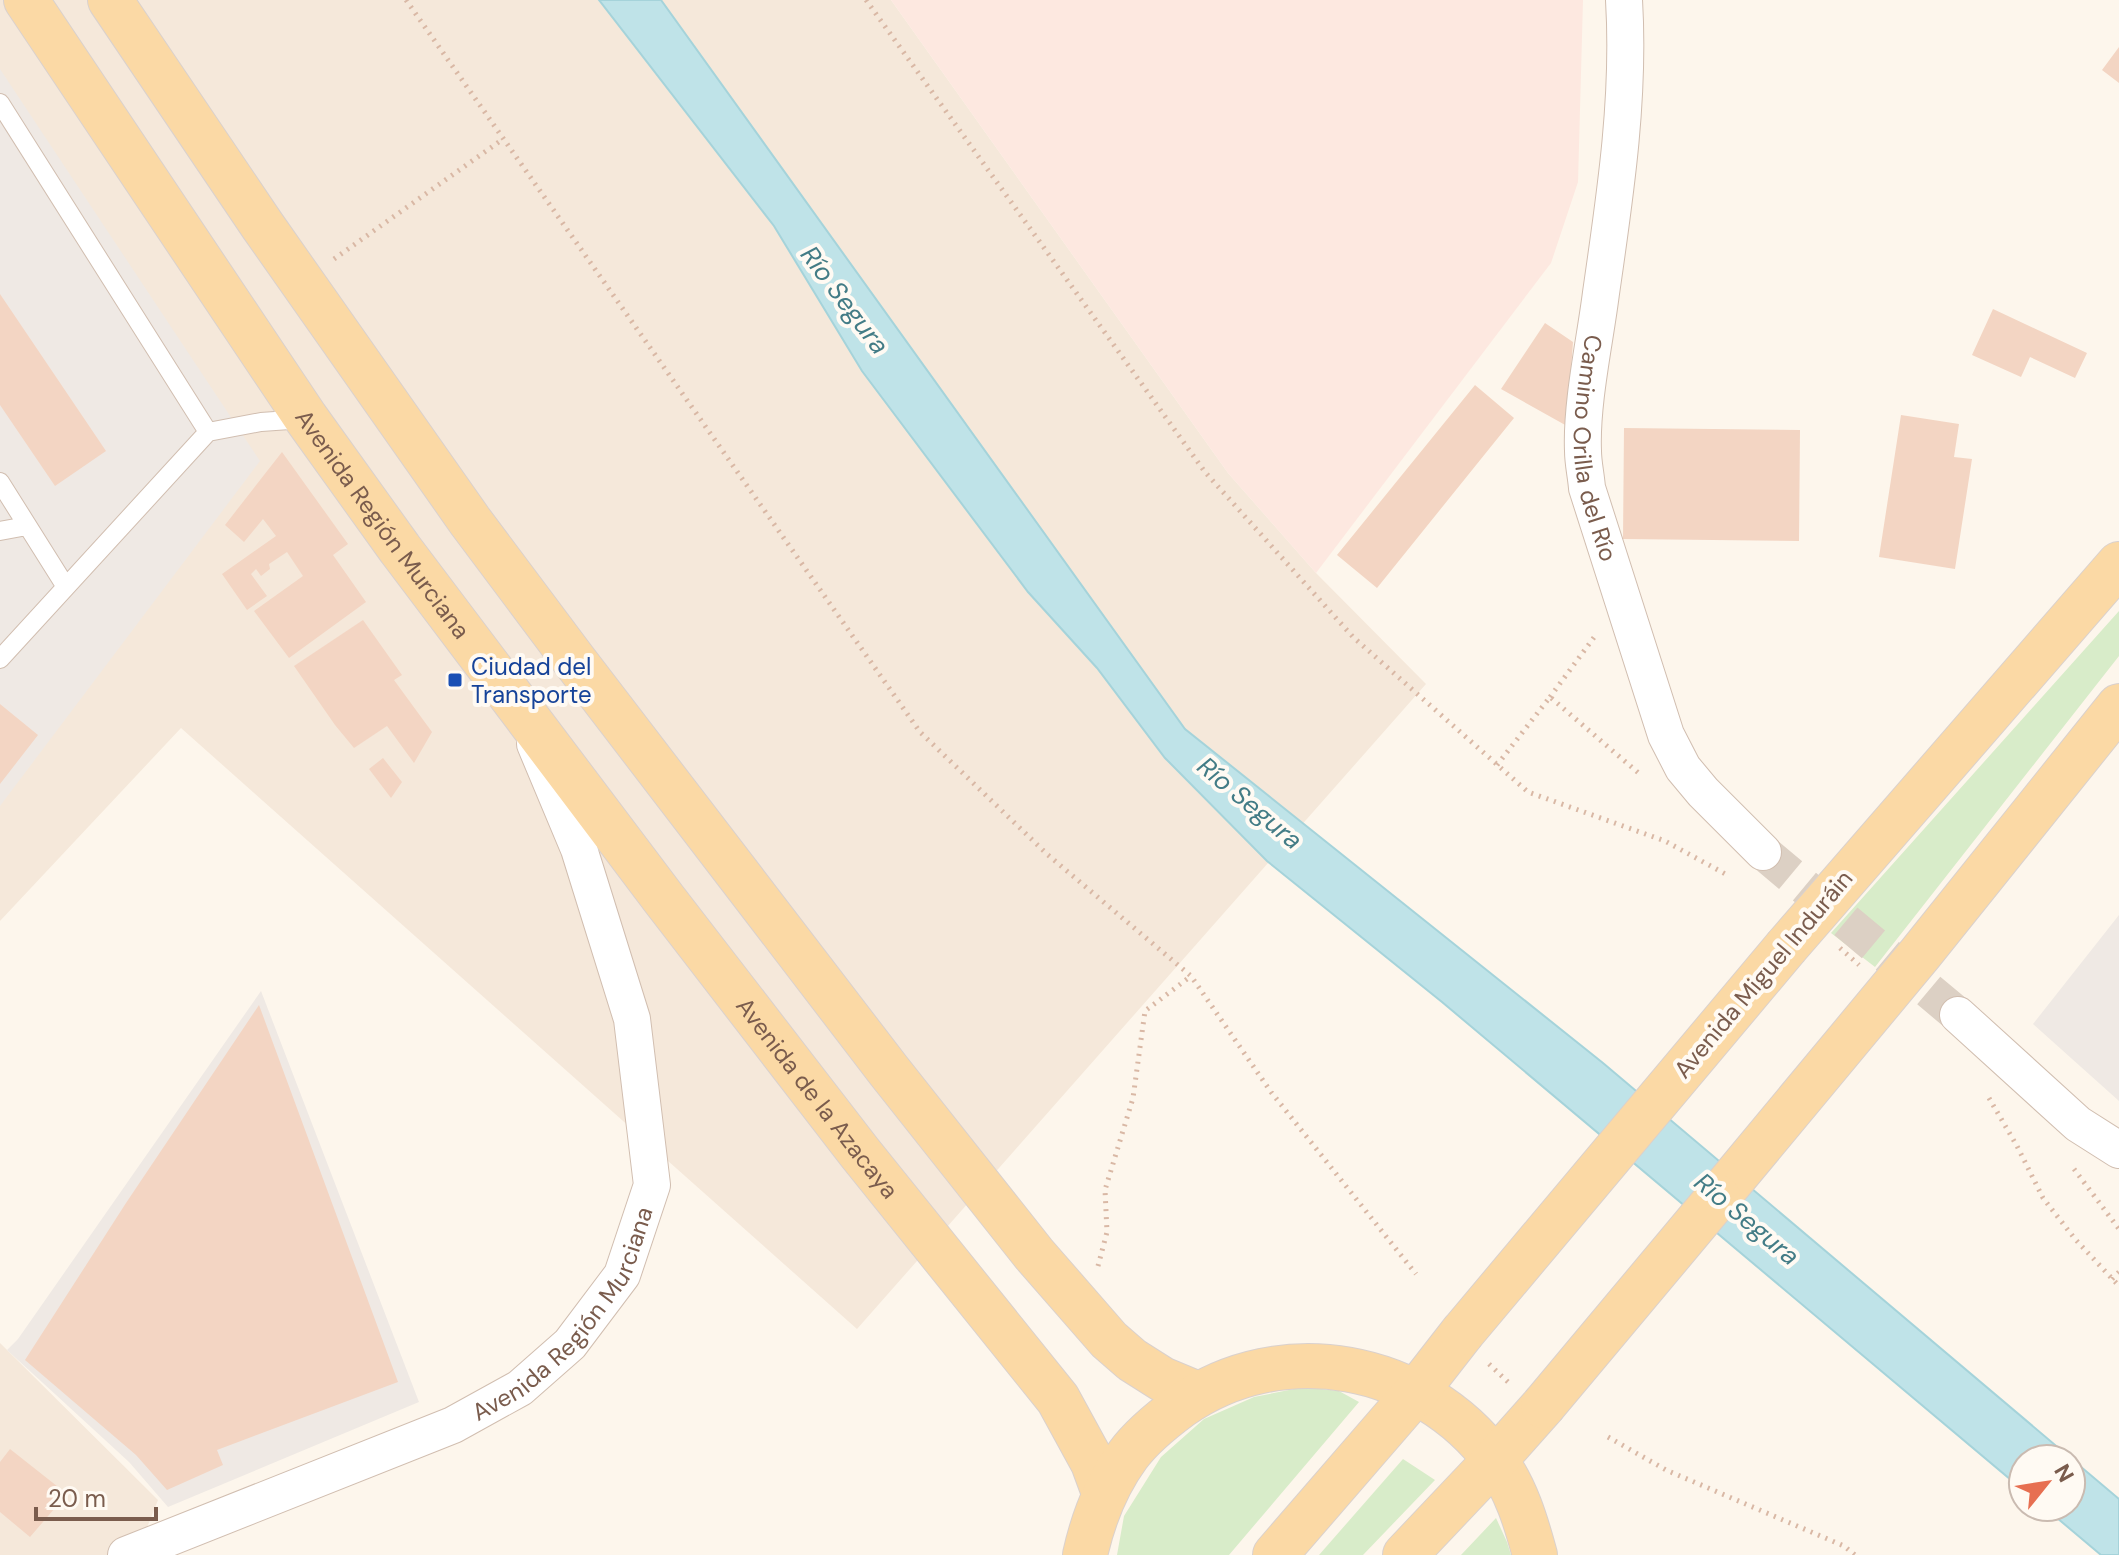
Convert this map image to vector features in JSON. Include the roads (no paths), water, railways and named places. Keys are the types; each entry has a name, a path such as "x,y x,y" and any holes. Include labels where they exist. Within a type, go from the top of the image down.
{"main road":[{"name":"Avenida Región Murciana","path":"26,0 306,418 519,706"},
{"path":"110,0 470,521 889,1071 1054,1278 1109,1340 1132,1360 1162,1379 1198,1394"},
{"name":"Avenida Miguel Induráin","path":"1275,1555 1416,1392 1797,933 2119,564"},
{"name":"Avenida de la Azacaya","path":"519,706 860,1153 1058,1399 1093,1463 1104,1493"},
{"path":"1405,1555 1543,1406 1879,1004 2119,706"},
{"path":"1085,1555 1104,1493 1128,1455 1160,1421 1198,1394 1229,1380 1262,1370 1296,1366 1330,1366 1393,1381 1416,1392 1454,1418 1495,1460 1524,1515 1535,1555"}],"street":[{"name":"Camino Orilla del Río","path":"1624,0 1627,43 1624,114 1585,411 1583,450 1587,488 1666,735 1683,768 1763,852"},
{"name":"Avenida Región Murciana","path":"126,1555 453,1425 520,1388 570,1344 622,1275 652,1185 632,1019 579,849 519,706"},
{"path":"1958,1015 2078,1124 2119,1150"}],"lane":[{"path":"1,106 208,432"},
{"path":"0,659 208,432 261,422 306,418"},
{"path":"0,482 66,587"},
{"path":"0,531 27,526"}],"water":[{"name":"Río Segura","path":"599,0 661,0 1185,729 1603,1063 2053,1443 2007,1443 2007,1477 1442,1002 1267,861 1165,758 1097,668 1028,592 862,371 774,226"},
{"path":"2087,1472 2119,1499 2119,1555 2101,1555 2063,1523 2087,1523"}],"tunnel":[{"path":"1763,852 1958,1015"}],"place":[{"name":"Ciudad del Transporte","path":"455,680"}]}
